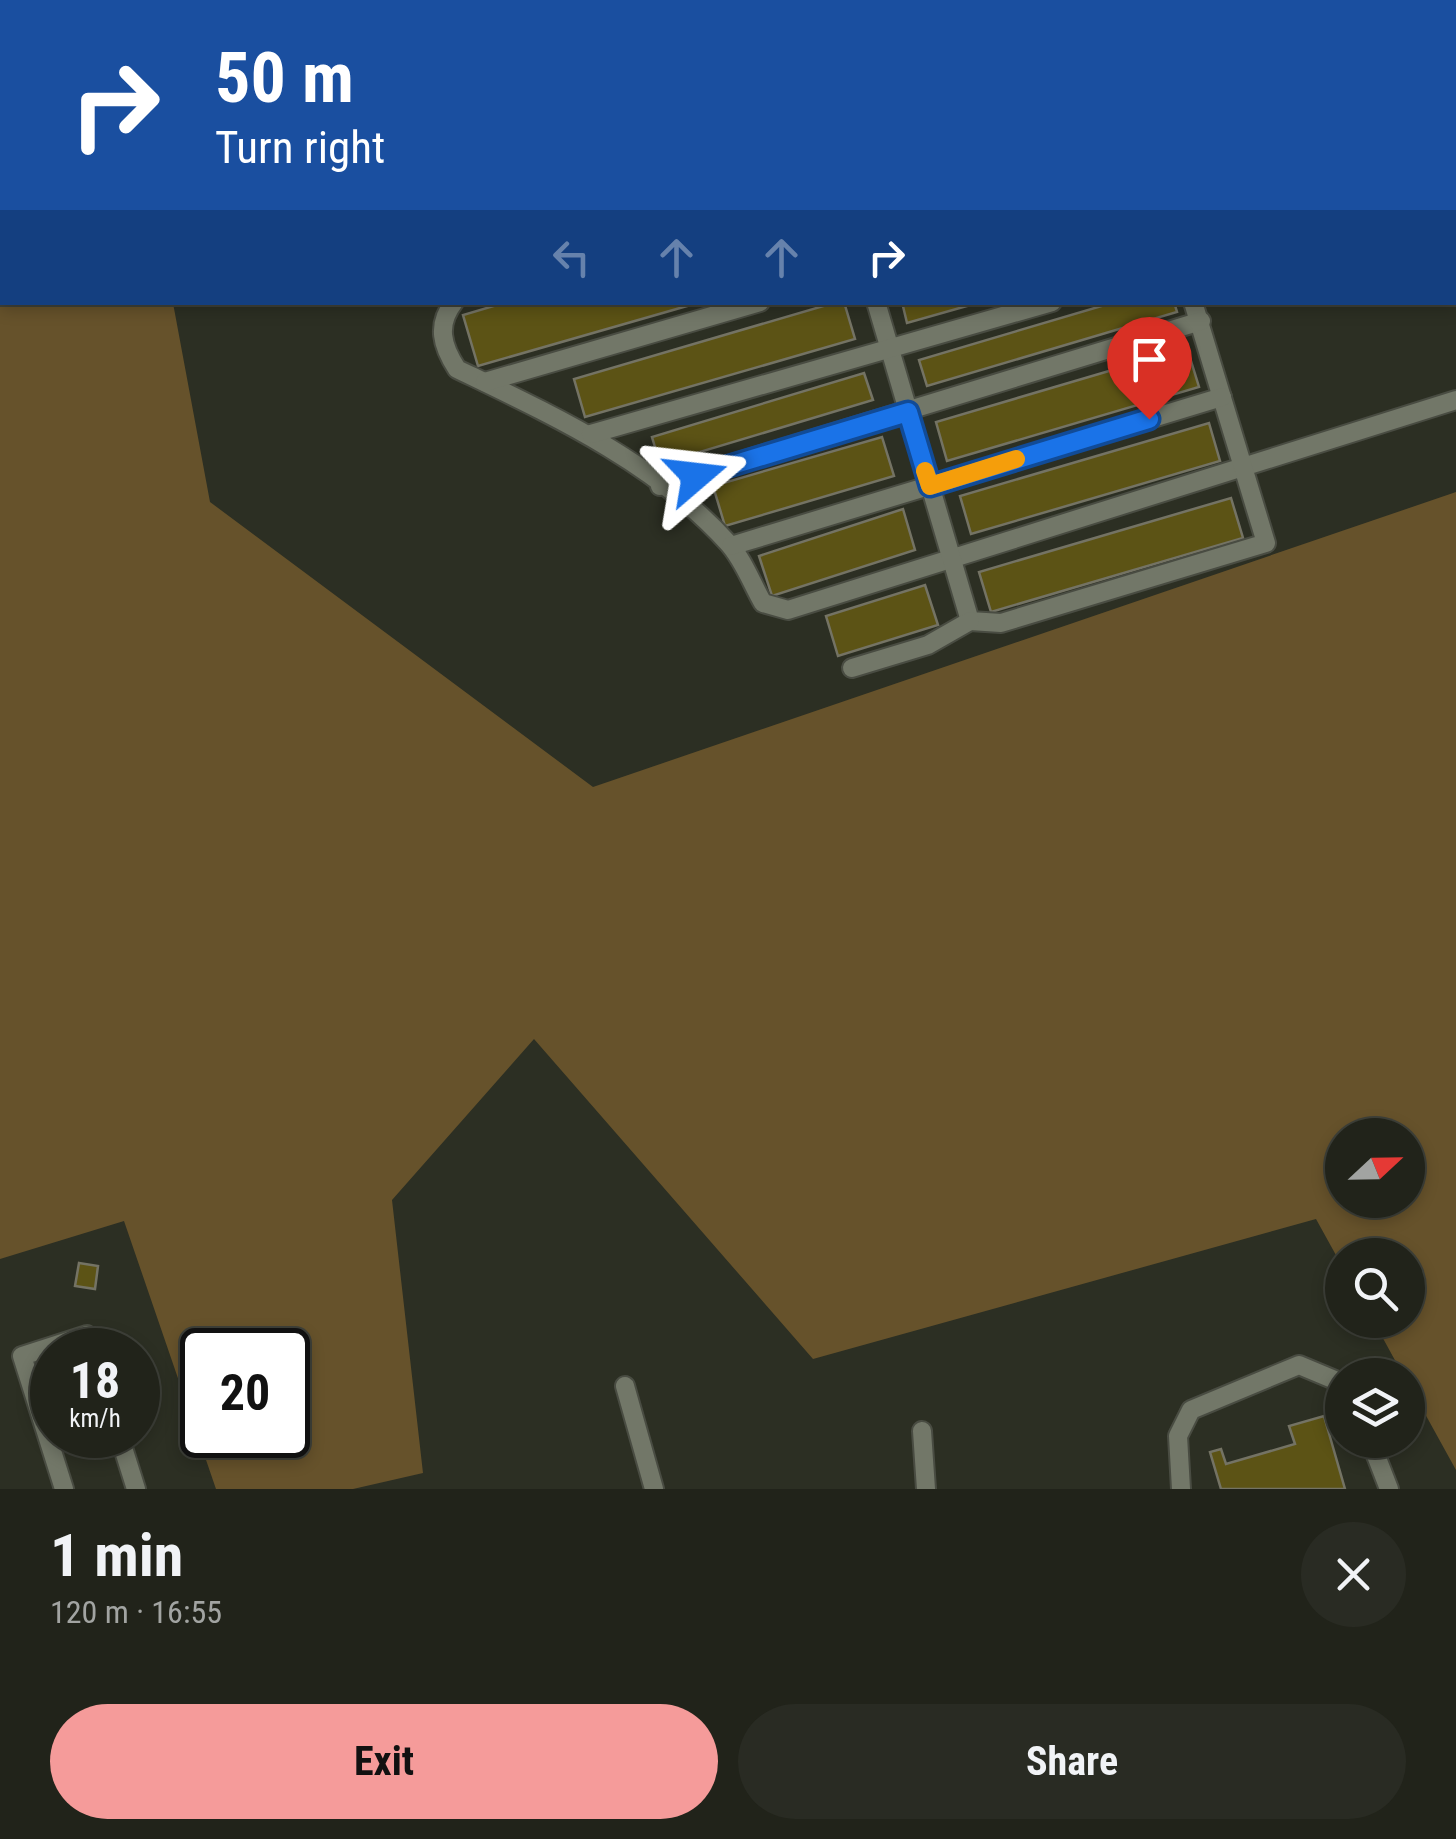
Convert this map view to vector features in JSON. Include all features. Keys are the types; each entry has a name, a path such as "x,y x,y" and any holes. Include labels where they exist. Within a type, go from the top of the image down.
{"lane":[{"path":"452,305 442,324 445,350 457,369 590,434 731,546 763,603 788,610 1456,400"},
{"path":"485,382 750,305"},
{"path":"877,305 970,620"},
{"path":"590,434 1041,305"},
{"path":"852,668 928,645 970,620 1001,623 1266,543 1194,305"},
{"path":"660,486 1201,321"},
{"path":"731,546 1222,397"},
{"path":"30,1353 22,1356 30,1381"},
{"path":"1181,1489 1178,1436 1191,1410 1299,1366 1325,1376"},
{"path":"624,1386 654,1489"},
{"path":"922,1432 926,1489"},
{"path":"54,1458 64,1489"},
{"path":"126,1458 136,1489"},
{"path":"1377,1458 1388,1489"}],"shaded area":[{"path":"0,305 173,305 210,502 593,787 1456,492 1456,1470 1425,1414 1425,1358 1394,1358 1383,1338 1425,1338 1425,1238 1327,1238 1316,1219 813,1359 534,1039 392,1200 423,1473 353,1489 216,1489 205,1458 310,1458 310,1328 180,1328 180,1384 124,1221 0,1259"}],"building":[{"path":"497,305 691,305 478,366 463,315"},
{"path":"827,305 845,305 855,339 585,417 574,379"},
{"path":"903,305 970,305 907,323"},
{"path":"1105,305 1175,305 1177,312 927,386 919,360"},
{"path":"1187,348 1199,387 947,461 936,422"},
{"path":"864,373 873,400 660,464 652,437"},
{"path":"1209,423 1220,461 971,534 960,496"},
{"path":"882,437 894,476 725,526 713,486"},
{"path":"1231,498 1243,538 991,612 979,572"},
{"path":"903,509 915,550 772,596 759,556"},
{"path":"925,585 938,625 838,656 826,616"},
{"path":"79,1263 98,1266 95,1289 75,1286"},
{"path":"1324,1416 1325,1458 1336,1458 1345,1489 1221,1489 1210,1452 1221,1449 1226,1464 1295,1444 1289,1426"}],"slow traffic":[{"path":"925,471 930,486 1016,459"}],"route":[{"path":"696,476 908,412 930,486 1149,419"}]}
